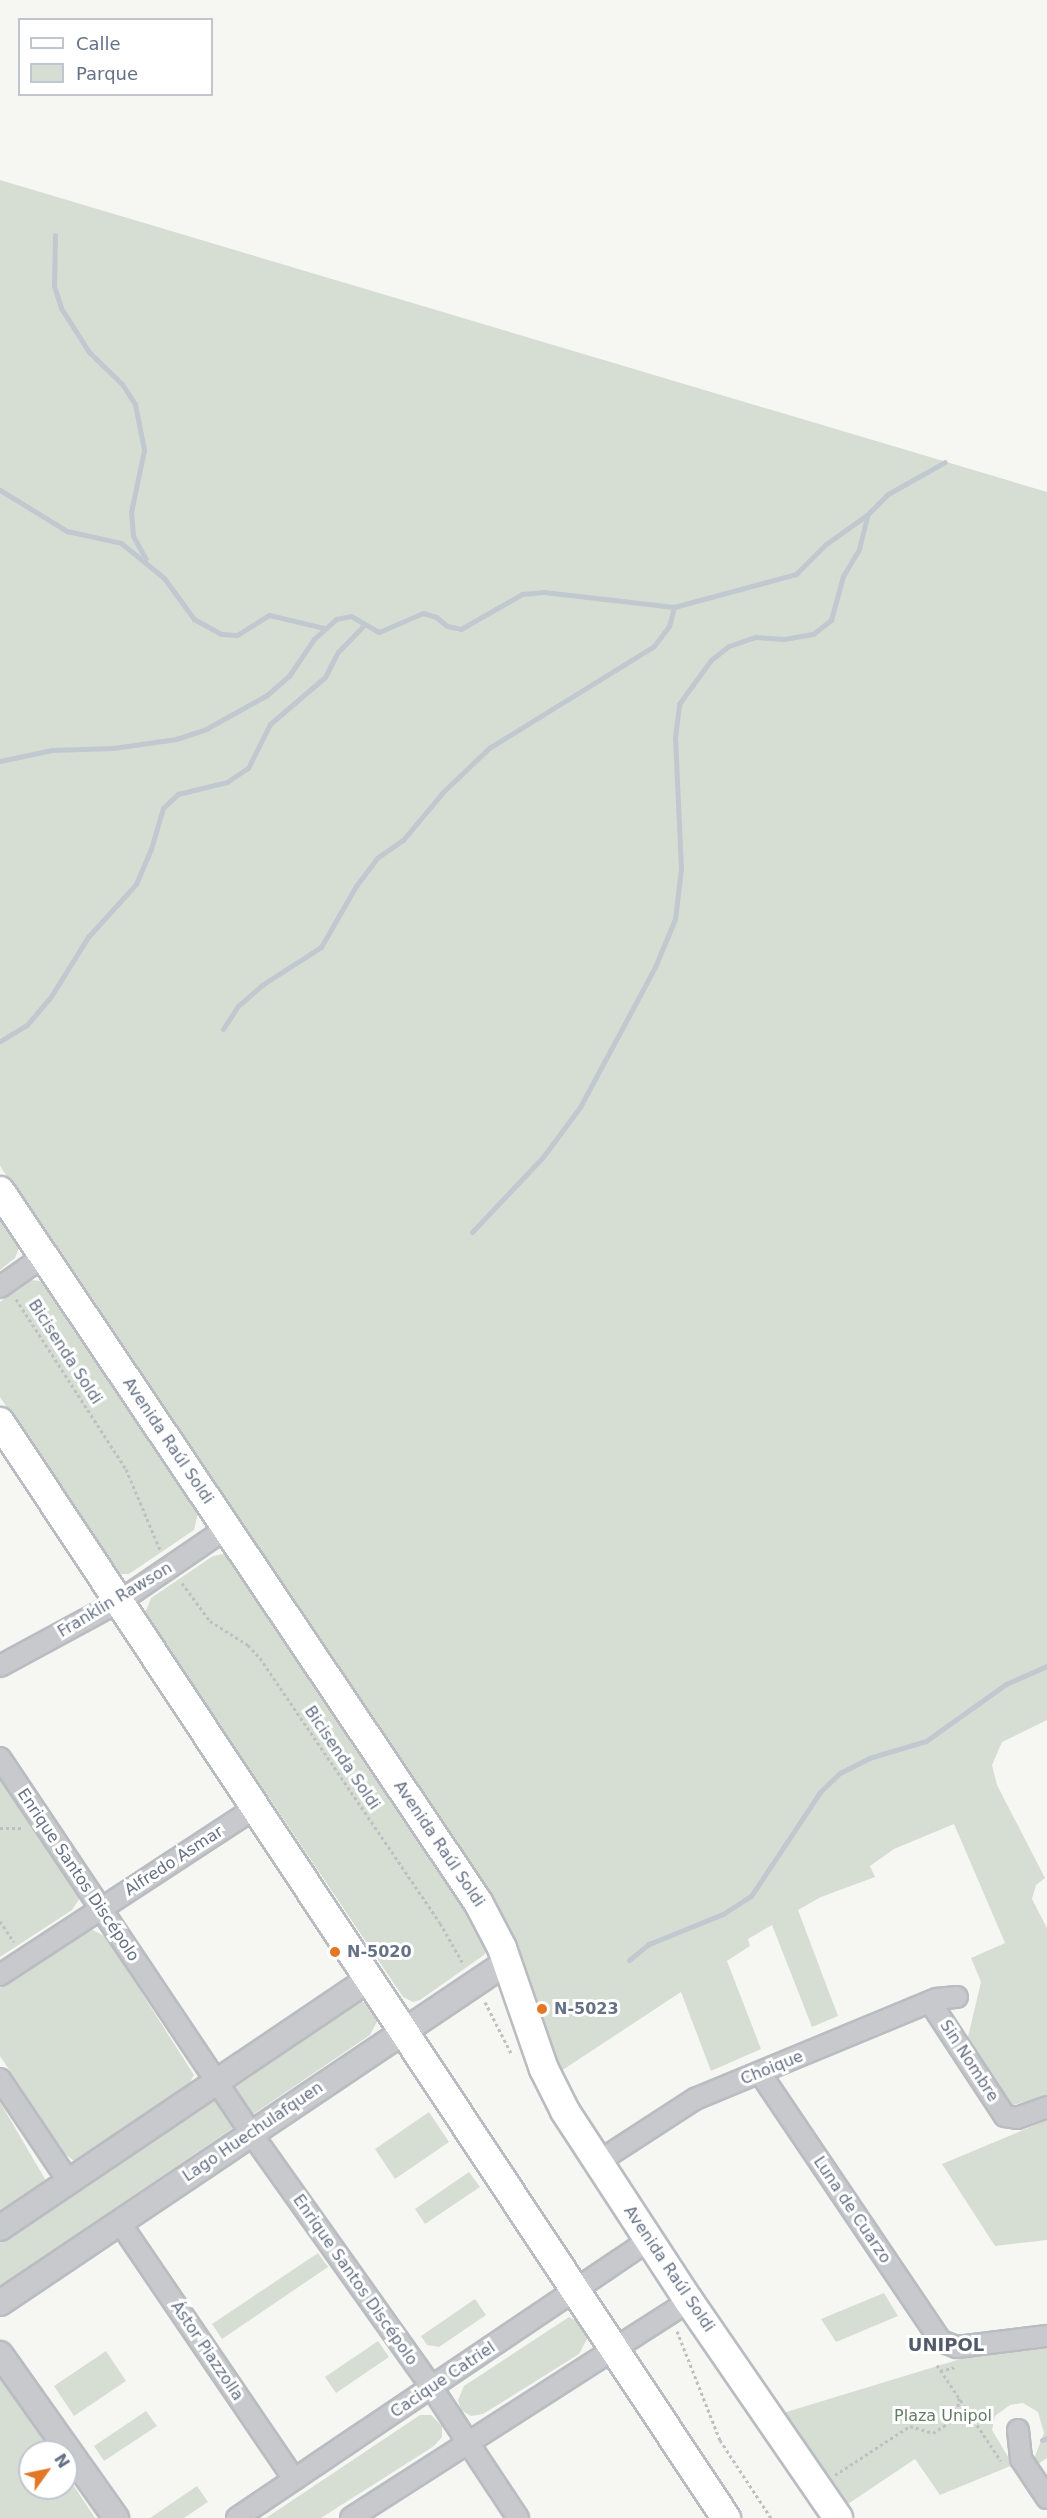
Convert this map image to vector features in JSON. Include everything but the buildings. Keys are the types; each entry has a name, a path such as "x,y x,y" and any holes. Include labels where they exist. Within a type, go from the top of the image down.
{"main road":[{"name":"Avenida Raúl Soldi","path":"0,1191 478,1902 507,1962 548,2079 598,2162 689,2301 838,2518"},
{"path":"0,1422 371,1978 404,2032 726,2518"}],"street":[{"path":"6,1290 44,1256"},
{"name":"Franklin Rawson","path":"0,1666 120,1601 227,1528"},
{"name":"Enrique Santos Discépolo","path":"0,1758 251,2133 432,2388 518,2518"},
{"name":"Alfredo Asmar","path":"0,1975 257,1807"},
{"name":"Lago Huechulafquen","path":"0,2303 507,1962"},
{"path":"0,2228 371,1978"},
{"name":"Choique","path":"598,2162 681,2106 930,2002 957,1997"},
{"name":"Sin Nombre","path":"930,2002 1009,2118 1047,2107"},
{"name":"Luna de Cuarzo","path":"760,2073 933,2331 946,2344 964,2346 1047,2336"},
{"path":"0,2079 69,2182"},
{"name":"Ástor Piazzolla","path":"120,2223 294,2479"},
{"name":"Cacique Catriel","path":"237,2518 649,2240"},
{"path":"351,2518 689,2301"},
{"path":"0,2354 116,2518"},
{"path":"1018,2430 1021,2459 1047,2498"}],"path":[{"name":"Bicisenda Soldi","path":"6,1290 120,1459 162,1553"},
{"name":"Bicisenda Soldi","path":"179,1579 210,1621 248,1645 260,1658 440,1923 466,1968"},
{"path":"0,1828 29,1828 23,1820"},
{"path":"0,1921 14,1942"},
{"path":"7,1946 23,1936"},
{"path":"937,2365 1007,2468"},
{"path":"828,2480 910,2426 933,2433 956,2418 958,2398"}],"green space":[{"path":"0,180 1047,492 1047,1720 1002,1742 992,1765 997,1785 1045,1878 1036,1885 1032,1899 1047,1928 1047,2095 1010,2106 967,2041 981,1982 971,1958 1005,1943 954,1824 894,1849 870,1866 875,1877 821,1897 798,1910 838,2016 812,2027 772,1925 748,1939 750,1946 727,1961 761,2049 711,2071 681,1992 558,2073 508,1929 494,1903 0,1166"},
{"path":"0,1217 19,1248 15,1258 0,1270"},
{"path":"29,1280 41,1281 48,1288 198,1513 194,1530 129,1574 120,1574 113,1568 0,1397 0,1302"},
{"path":"223,1554 231,1559 487,1937 488,1949 484,1955 420,2000 413,2002 403,1997 145,1613 151,1598 213,1556"},
{"path":"0,1777 80,1898 72,1910 0,1957"},
{"path":"91,1929 106,1937 194,2075 188,2086 74,2161 65,2154 0,2056 0,1988"},
{"path":"359,2001 369,2004 379,2018 370,2035 0,2286 0,2242"},
{"path":"0,2102 45,2179 40,2188 0,2216"},
{"path":"429,2112 449,2142 395,2179 375,2149"},
{"path":"1047,2120 1047,2240 995,2246 942,2164"},
{"path":"469,2172 480,2187 425,2224 415,2209"},
{"path":"318,2253 328,2267 222,2339 212,2324"},
{"path":"884,2293 898,2316 836,2342 821,2319"},
{"path":"475,2299 486,2315 439,2347 427,2345 421,2336"},
{"path":"569,2317 580,2323 588,2337 579,2354 483,2414 471,2416 461,2410 458,2400 464,2386"},
{"path":"378,2341 389,2357 336,2393 325,2377"},
{"name":"Plaza Unipol","path":"1047,2345 1047,2458 1035,2466 1033,2461 1044,2433 1038,2412 1023,2403 1010,2405 995,2416 992,2430 1013,2465 940,2495 915,2459 845,2506 783,2413 967,2357"},
{"path":"106,2351 126,2381 74,2416 54,2386"},
{"path":"0,2375 43,2440 18,2440 18,2500 78,2500 78,2492 95,2518 0,2518"},
{"path":"146,2411 157,2426 104,2461 94,2446"},
{"path":"420,2415 431,2415 442,2426 442,2437 434,2446 321,2518 266,2518"},
{"path":"197,2486 208,2502 184,2518 150,2518"}],"waterway":[{"path":"55,235 54,286 61,308 89,352 122,384 135,404 144,450 131,512 133,536 146,559"},
{"path":"0,761 52,750 113,748 176,739 206,729 267,695 289,676 314,639 336,619 351,616 379,632 423,613 436,617 447,626 461,629 522,594 544,592 674,607 796,574 826,544 867,515 888,494 945,462"},
{"path":"0,490 67,531 121,543 164,578 194,619 221,634 237,635 269,615 324,628"},
{"path":"472,1232 543,1157 580,1107 655,967 675,919 681,869 675,738 679,704 711,660 729,646 755,637 784,639 813,634 831,620 843,576 859,549 867,516"},
{"path":"223,1029 238,1006 262,985 321,947 356,886 377,858 403,840 443,792 489,748 654,646 669,626 674,607"},
{"path":"0,1041 27,1025 50,998 88,937 136,884 151,849 163,808 178,794 227,782 248,768 270,724 325,677 338,652 364,625"},
{"path":"629,1960 649,1944 723,1914 751,1896 820,1792 840,1773 869,1758 926,1741 1006,1684 1047,1666"},
{"path":"1042,2440 1047,2438"}],"place":[{"name":"N-5020","path":"335,1952"},
{"name":"N-5023","path":"542,2009"}],"district":[{"name":"UNIPOL","path":"946,2345"}]}
